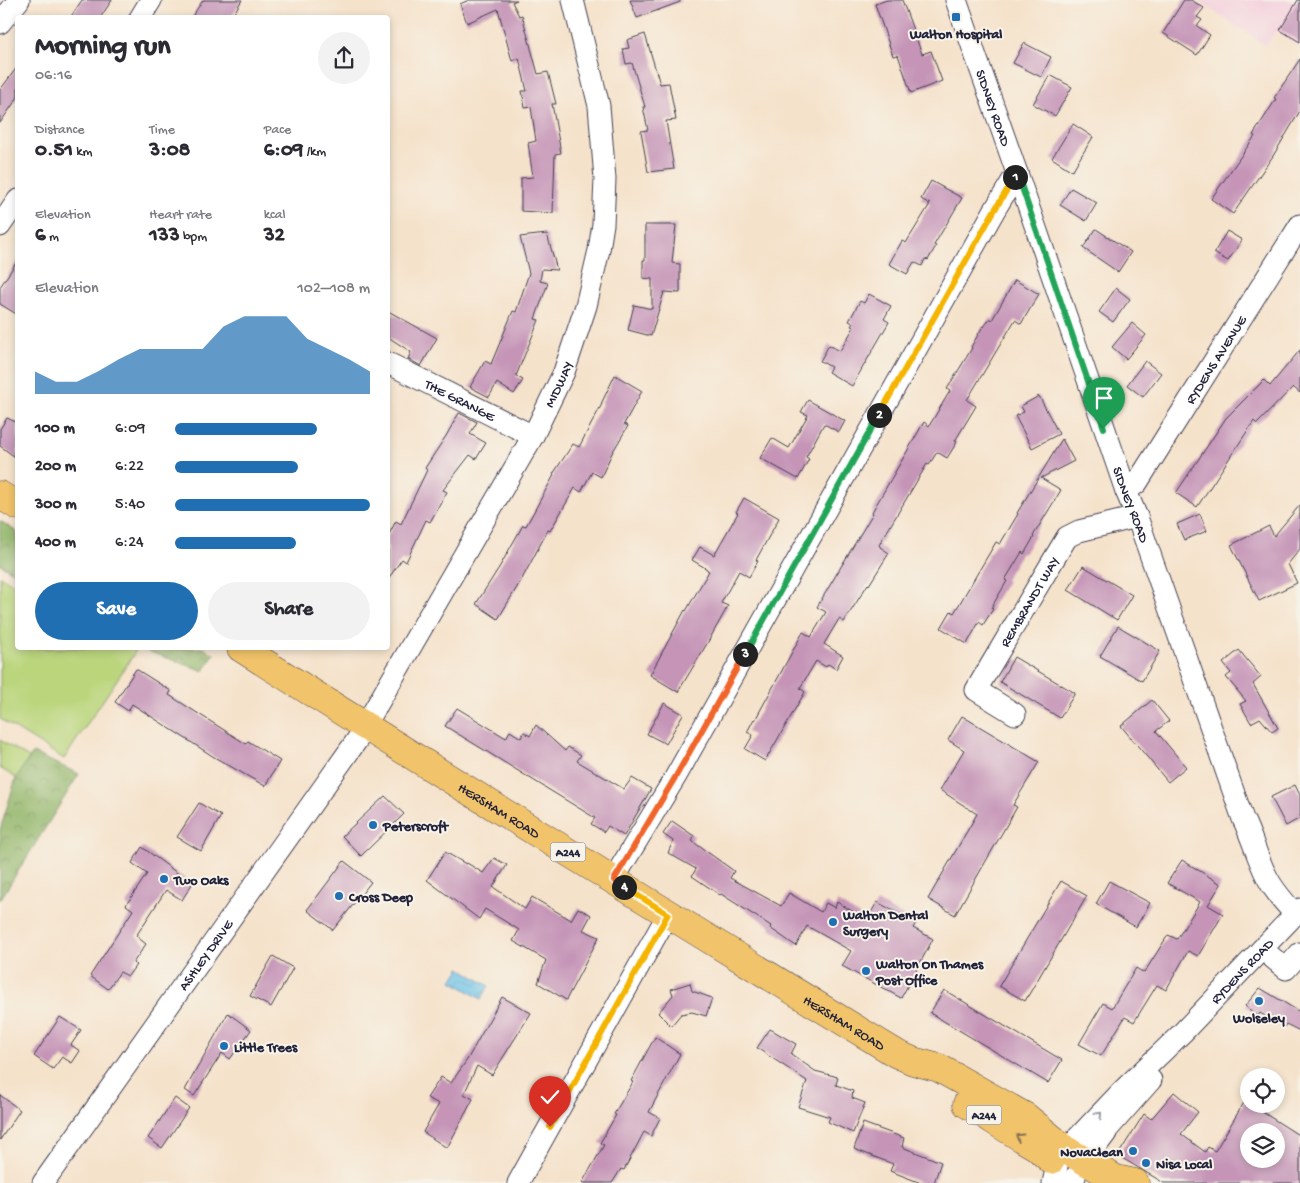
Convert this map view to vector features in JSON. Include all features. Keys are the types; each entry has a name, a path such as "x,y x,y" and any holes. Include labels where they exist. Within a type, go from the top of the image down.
{"main road":[{"path":"0,495 15,504"},
{"name":"HERSHAM ROAD","path":"244,650 668,914 913,1062 929,1080 1037,1147 1070,1172 1135,1183"}],"street":[{"path":"0,23 19,0"},
{"path":"142,15 151,0"},
{"name":"MIDWAY","path":"365,726 533,436 564,372 586,306 603,224 605,179 599,106 573,0"},
{"name":"SIDNEY ROAD","path":"956,0 1242,819 1251,836 1267,877 1279,897 1298,911"},
{"path":"614,880 681,767 1017,173"},
{"path":"0,226 15,204"},
{"name":"RYDENS AVENUE","path":"1126,491 1137,483 1300,225"},
{"name":"THE GRANGE","path":"390,364 533,436"},
{"name":"REMBRANDT WAY","path":"1015,714 976,690 1067,537 1079,531 1137,517"},
{"name":"ASHLEY DRIVE","path":"43,1183 357,740 365,726"},
{"name":"RYDENS ROAD","path":"1070,1172 1160,1069 1183,1032 1298,911"},
{"path":"518,1183 668,914"},
{"path":"1262,949 1286,969 1300,953"}],"shaded area":[{"path":"1197,0 1300,0 1300,47 1276,31 1266,46"}],"green space":[{"path":"0,521 15,531 15,574 0,564"},
{"path":"0,576 15,586 15,650 136,651 64,759 0,719"},
{"path":"145,650 207,650 214,654 204,671"},
{"path":"0,740 29,758 16,778 0,768"},
{"path":"33,753 79,774 0,900 0,830 16,778"}],"water":[{"path":"460,968 489,986 481,999 452,981"}],"building":[{"path":"82,0 112,0 102,15 72,15"},
{"path":"203,0 242,0 233,15 193,15"},
{"path":"469,0 517,0 512,2 519,16 522,15 538,74 548,72 556,104 552,104 561,153 555,154 553,213 521,211 521,178 533,177 528,143 536,141 531,107 525,108 522,91 527,91 519,58 512,61 498,9 467,23 460,4"},
{"path":"630,0 680,0 680,2 637,18"},
{"path":"887,0 902,0 922,54 931,51 942,81 911,93 898,55 893,56 875,4"},
{"path":"1184,0 1191,0 1204,8 1197,17 1202,20 1197,26 1210,35 1197,55 1163,33"},
{"path":"1298,0 1300,0 1300,42 1280,30"},
{"path":"645,34 660,84 669,83 676,120 666,121 674,169 648,172 641,131 648,130 643,107 645,107 632,63 626,64 623,49 629,48 627,40"},
{"path":"1024,43 1051,57 1041,77 1013,63"},
{"path":"1300,59 1300,111 1273,156 1233,214 1211,199 1255,136 1253,135 1276,99 1274,98"},
{"path":"15,70 15,101 0,123 0,90"},
{"path":"1050,75 1072,87 1055,116 1033,104"},
{"path":"1073,124 1093,137 1072,171 1052,158"},
{"path":"931,181 962,198 934,245 936,246 928,260 925,259 922,266 914,262 907,274 889,264 902,241 906,243 930,204 921,199"},
{"path":"1071,188 1097,203 1086,221 1060,205"},
{"path":"645,225 676,225 672,263 680,264 680,293 664,292 651,336 628,330 634,305 652,309 652,279 643,278"},
{"path":"1096,229 1131,252 1118,272 1083,248"},
{"path":"1227,231 1242,240 1228,261 1214,253"},
{"path":"547,234 557,270 542,269 540,281 548,283 535,319 539,320 516,376 523,380 514,394 497,383 489,397 470,387 485,361 491,364 513,311 516,312 529,273 520,237"},
{"path":"15,264 15,313 0,304 0,287"},
{"path":"1015,280 1039,294 1021,324 1015,320 967,400 976,406 947,458 937,452 929,465 927,464 879,545 889,553 844,622 839,619 824,644 843,656 836,669 828,664 826,667 816,661 800,688 805,692 765,761 745,749 753,735 747,732 803,632 811,637 826,612 817,607 924,422 929,426 950,391 947,389 983,326 990,318 992,320"},
{"path":"1116,288 1130,299 1113,322 1099,312"},
{"path":"869,294 891,306 884,319 889,322 852,386 828,372 831,367 820,361 829,345 840,351 854,327 851,326 853,323 849,321 860,301 864,303"},
{"path":"390,312 437,338 421,366 408,359 411,352 390,338"},
{"path":"1132,323 1146,335 1126,359 1112,347"},
{"path":"1300,350 1300,393 1293,387 1257,424 1254,421 1197,507 1176,493 1226,418 1264,380 1270,386"},
{"path":"1145,361 1161,373 1143,397 1127,385"},
{"path":"615,375 642,391 624,424 628,426 612,453 601,477 592,472 581,492 575,488 550,531 548,530 498,619 476,604 523,525 526,526 553,474 573,444 579,447"},
{"path":"1039,396 1059,434 1032,448 1015,416 1024,412 1021,406"},
{"path":"808,400 845,421 839,432 824,424 806,457 809,459 798,479 760,458 772,438 789,448 808,415 801,412"},
{"path":"459,413 477,422 470,434 486,443 476,459 470,455 443,490 447,492 430,522 426,520 406,562 402,559 390,576 390,532 396,521 401,524 427,470 425,468"},
{"path":"7,418 15,422 15,457 0,446 0,429"},
{"path":"1062,439 1074,461 1041,478 1061,490 1024,554 1022,552 1005,580 1007,581 991,608 993,609 983,625 979,622 967,644 941,628 951,611 954,613 996,542 1000,544"},
{"path":"744,498 779,518 749,577 739,571 721,603 728,606 678,692 650,675 685,610 709,571 692,560 700,547 714,555 738,513 736,512"},
{"path":"1300,505 1300,549 1288,564 1297,583 1259,601 1231,545 1269,526 1274,536"},
{"path":"1200,514 1207,531 1184,540 1177,524"},
{"path":"1083,566 1132,595 1117,620 1068,590"},
{"path":"1118,626 1160,651 1142,681 1100,656"},
{"path":"1239,650 1261,677 1253,684 1278,728 1272,732 1260,718 1251,723 1240,704 1246,701 1226,677 1231,673 1223,663"},
{"path":"1014,657 1075,693 1060,718 1000,682"},
{"path":"136,669 171,691 169,695 246,744 248,741 280,761 265,786 214,757 132,704 128,711 115,702"},
{"path":"1152,700 1169,721 1156,731 1186,767 1168,782 1121,726"},
{"path":"664,703 683,714 666,744 647,734"},
{"path":"457,708 506,738 510,731 521,738 524,732 530,736 536,725 565,751 568,747 581,755 577,761 624,789 632,778 651,789 624,836 608,826 604,832 591,824 595,818 445,726"},
{"path":"962,716 1039,762 1013,805 1017,807 955,915 928,899 977,814 940,790 964,750 948,740"},
{"path":"1295,785 1300,795 1300,818 1286,826 1271,797"},
{"name":"Peterscroft","path":"385,796 404,814 361,856 342,836"},
{"path":"199,803 221,816 201,851 177,837"},
{"path":"672,821 694,836 692,841 734,871 730,878 781,906 789,893 821,912 826,903 835,908 837,902 867,920 877,902 916,923 913,928 933,939 901,998 842,966 851,951 807,926 796,946 770,928 771,926 692,876 696,869 668,853 673,841 663,834"},
{"path":"142,847 192,884 182,900 166,890 136,936 146,944 133,963 136,965 128,976 120,972 108,989 90,976 133,910 126,905 147,874 132,863"},
{"path":"445,852 483,873 494,858 507,865 493,887 525,909 532,897 571,920 578,908 591,915 583,930 599,937 566,1000 538,983 546,960 513,941 519,930 485,909 479,919 427,880"},
{"path":"1182,860 1221,884 1208,905 1223,914 1198,956 1188,951 1166,990 1157,985 1134,1022 1125,1017 1101,1056 1079,1044 1103,1003 1112,1008 1136,968 1144,973 1168,935 1177,939 1200,902 1167,883"},
{"name":"Cross Deep","path":"344,861 371,882 333,930 307,910"},
{"path":"1061,881 1087,896 1025,1001 999,986"},
{"path":"1109,881 1150,903 1136,927 1096,904"},
{"path":"273,956 293,968 271,1007 250,996"},
{"path":"690,983 692,991 712,998 706,1016 692,1012 681,1014 671,1026 658,1013 673,995 671,989"},
{"path":"1260,988 1300,1012 1300,1031 1286,1024 1284,1027 1260,1013 1258,1016 1245,1006"},
{"path":"944,990 1062,1060 1048,1083 930,1013"},
{"path":"502,997 531,1013 492,1075 477,1066 464,1094 473,1099 447,1148 423,1132 439,1104 427,1098 441,1077 451,1083 467,1060"},
{"name":"Little Trees","path":"228,1013 251,1030 230,1059 222,1053 194,1096 185,1090"},
{"path":"60,1017 81,1030 71,1045 80,1051 72,1063 62,1057 53,1069 34,1056"},
{"path":"770,1029 796,1044 791,1054 815,1071 838,1077 836,1085 853,1091 852,1098 865,1103 853,1133 828,1122 830,1117 798,1107 807,1081 757,1048"},
{"path":"655,1037 680,1054 649,1112 660,1118 651,1136 644,1132 624,1170 621,1169 612,1183 582,1183 604,1145 600,1143"},
{"path":"1174,1092 1198,1112 1181,1134 1205,1152 1208,1147 1215,1151 1240,1109 1240,1113 1264,1113 1280,1123 1240,1123 1240,1168 1285,1168 1285,1126 1300,1136 1300,1183 1164,1183 1122,1158 1120,1152 1144,1114 1151,1119"},
{"path":"0,1095 20,1110 0,1140"},
{"path":"175,1098 189,1108 162,1148 148,1138"},
{"path":"863,1123 904,1138 902,1147 941,1162 934,1183 921,1183 890,1171 893,1164 854,1149"}],"place":[{"name":"Walton Hospital","path":"956,17"},
{"name":"Peterscroft","path":"373,825"},
{"name":"Two Oaks","path":"164,879"},
{"name":"Cross Deep","path":"339,896"},
{"name":"Walton Dental Surgery","path":"833,922"},
{"name":"Walton On Thames Post Office","path":"866,971"},
{"name":"Wolseley","path":"1259,1001"},
{"name":"Little Trees","path":"224,1046"},
{"name":"NovaClean","path":"1133,1151"},
{"name":"Nisa Local","path":"1146,1163"}],"route":[{"path":"550,1127 668,914 614,880 676,776 1017,173 1104,428"}]}
